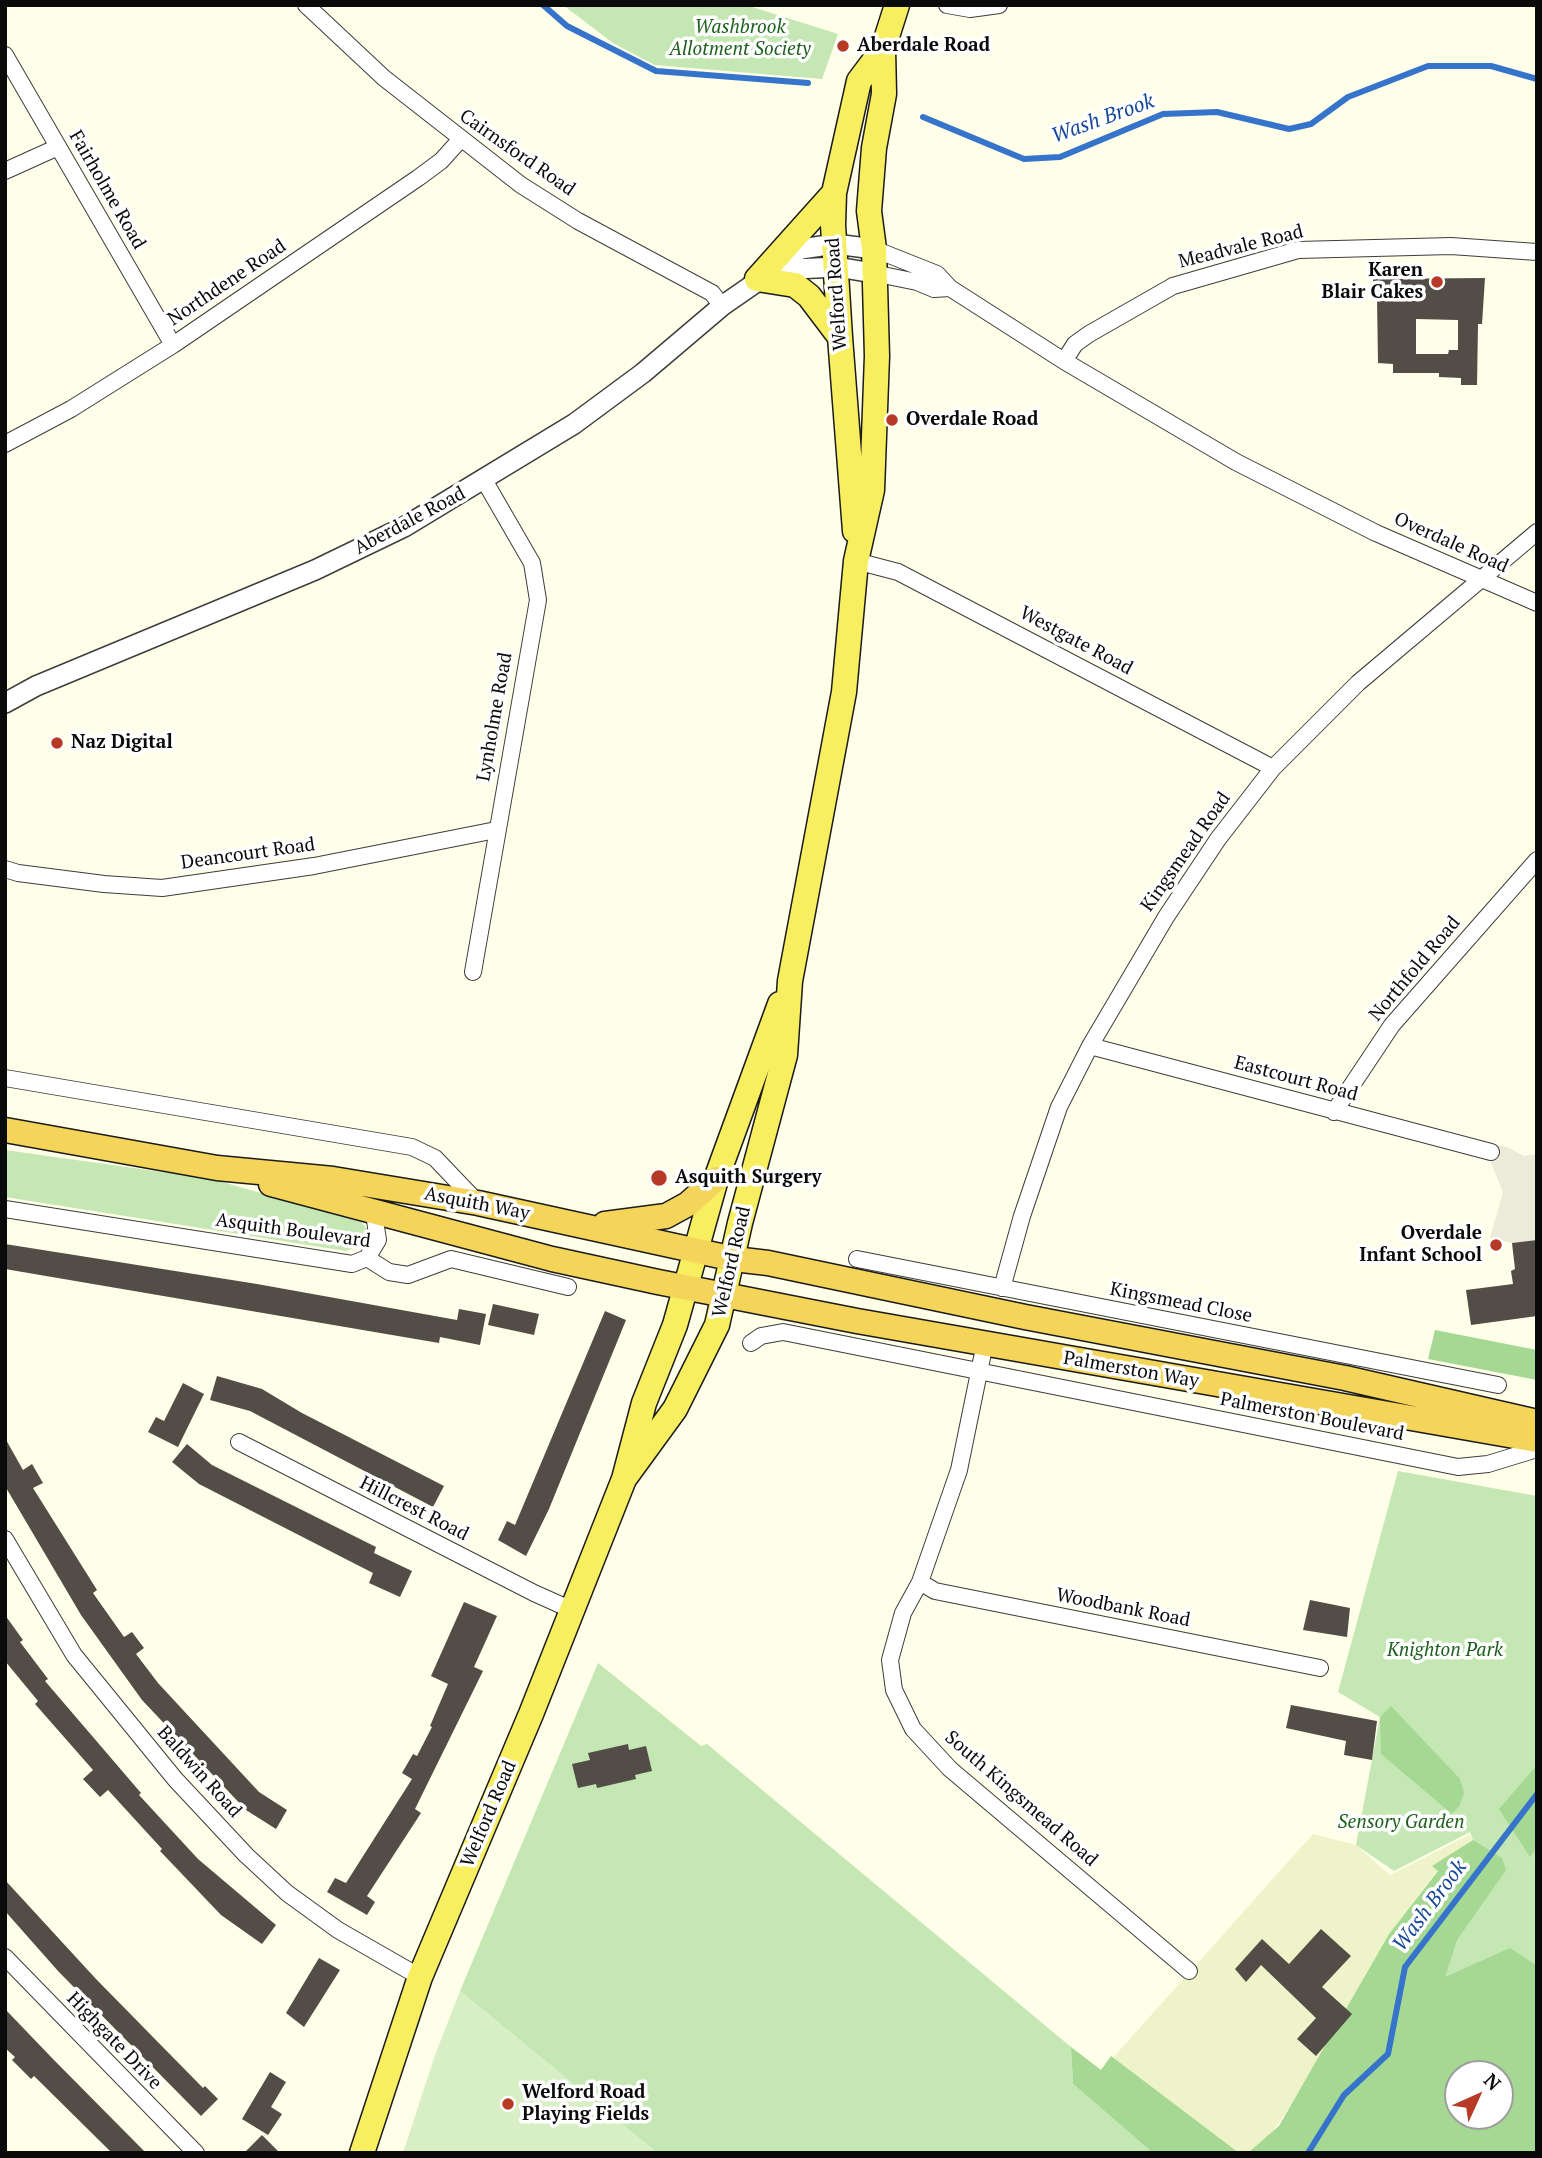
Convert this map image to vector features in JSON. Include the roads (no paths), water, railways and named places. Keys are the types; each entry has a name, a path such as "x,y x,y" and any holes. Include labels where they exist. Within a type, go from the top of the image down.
{"highway":[{"name":"Asquith Way","path":"5,1130 217,1168 333,1179 478,1203 734,1259"},
{"name":"Asquith Way","path":"217,1168 374,1214 552,1259 726,1294"},
{"path":"587,1226 666,1216 688,1204 716,1179"},
{"name":"Palmerston Way","path":"734,1259 768,1263 901,1292 1345,1377 1537,1422"},
{"path":"901,1292 979,1325 984,1332 985,1343"},
{"name":"Palmerston Way","path":"726,1294 857,1321 1537,1440"}],"main road":[{"name":"Welford Road","path":"624,1479 675,1409 717,1325 740,1223 785,1055 790,981 844,692 857,555 872,490 876,421 874,261 869,211 874,148 884,94 883,49 897,5"},
{"name":"Welford Road","path":"857,555 840,337 834,193 859,81 883,49"},
{"path":"834,193 765,275 795,285 809,296 840,337"},
{"name":"Welford Road","path":"362,2153 420,1977 624,1479 644,1403 687,1287 716,1179 790,981"}],"street":[{"name":"Cairnsford Road","path":"306,5 384,78 521,185 587,226 712,293 722,306"},
{"path":"947,5 970,9 999,5"},
{"name":"Fairholme Road","path":"5,55 173,345"},
{"name":"Northdene Road","path":"5,444 71,409 173,345 418,178 441,161 460,140"},
{"path":"5,171 58,147"},
{"name":"Meadvale Road","path":"1064,361 1075,345 1088,334 1173,286 1298,250 1451,246 1537,252"},
{"name":"Aberdale Road","path":"5,703 48,681 315,570 404,527 484,480 611,397 722,306 765,275 782,258 801,249 874,261"},
{"name":"Overdale Road","path":"874,261 925,268 937,274 950,288 1064,361 1236,462 1376,533 1537,603"},
{"name":"Overdale Road","path":"874,261 934,289 950,288"},
{"name":"Lynholme Road","path":"473,972 538,589 526,551 484,480"},
{"name":"Kingsmead Road","path":"1002,1288 1022,1216 1059,1107 1090,1046 1166,917 1217,839 1273,768 1359,683 1478,579 1537,532"},
{"name":"Westgate Road","path":"857,555 898,572 1273,768"},
{"name":"Deancourt Road","path":"5,869 104,884 162,888 314,866 496,830"},
{"name":"Northfold Road","path":"1334,1112 1392,1025 1537,860"},
{"name":"Eastcourt Road","path":"1090,1046 1491,1152"},
{"path":"5,1078 412,1147 435,1158 478,1203"},
{"name":"Asquith Boulevard","path":"5,1209 352,1264 367,1258 389,1272 408,1275 451,1259 568,1287"},
{"path":"367,1258 378,1240 374,1214"},
{"name":"Kingsmead Close","path":"857,1259 1498,1385"},
{"name":"Palmerston Boulevard","path":"751,1343 761,1336 783,1332 1458,1467 1488,1464 1537,1449"},
{"name":"South Kingsmead Road","path":"985,1343 959,1469 920,1582 903,1613 890,1660 894,1690 914,1729 950,1769 1189,1971"},
{"name":"Hillcrest Road","path":"239,1442 572,1610"},
{"name":"Baldwin Road","path":"5,1539 74,1655 175,1779 246,1855 287,1893 338,1930 420,1977"},
{"name":"Woodbank Road","path":"920,1582 935,1591 1320,1668"},
{"name":"Highgate Drive","path":"5,1957 196,2153"}],"waterway":[{"path":"543,5 567,26 656,71 808,83"},
{"name":"Wash Brook","path":"923,117 1024,159 1060,157 1163,114 1217,112 1289,129 1311,124 1348,97 1428,66 1491,66 1537,79"},
{"name":"Wash Brook","path":"1308,2153 1344,2095 1388,2054 1405,1967 1537,1794"}],"place":[{"name":"Aberdale Road","path":"843,46"},
{"name":"Karen Blair Cakes","path":"1437,282"},
{"name":"Overdale Road","path":"892,420"},
{"name":"Naz Digital","path":"57,743"},
{"name":"Asquith Surgery","path":"659,1178"},
{"name":"Overdale Infant School","path":"1496,1245"},
{"name":"Welford Road Playing Fields","path":"508,2104"}],"park label":[{"name":"Washbrook Allotment Society","path":"740,39"},
{"name":"Knighton Park","path":"1445,1651"},
{"name":"Sensory Garden","path":"1401,1823"}]}
